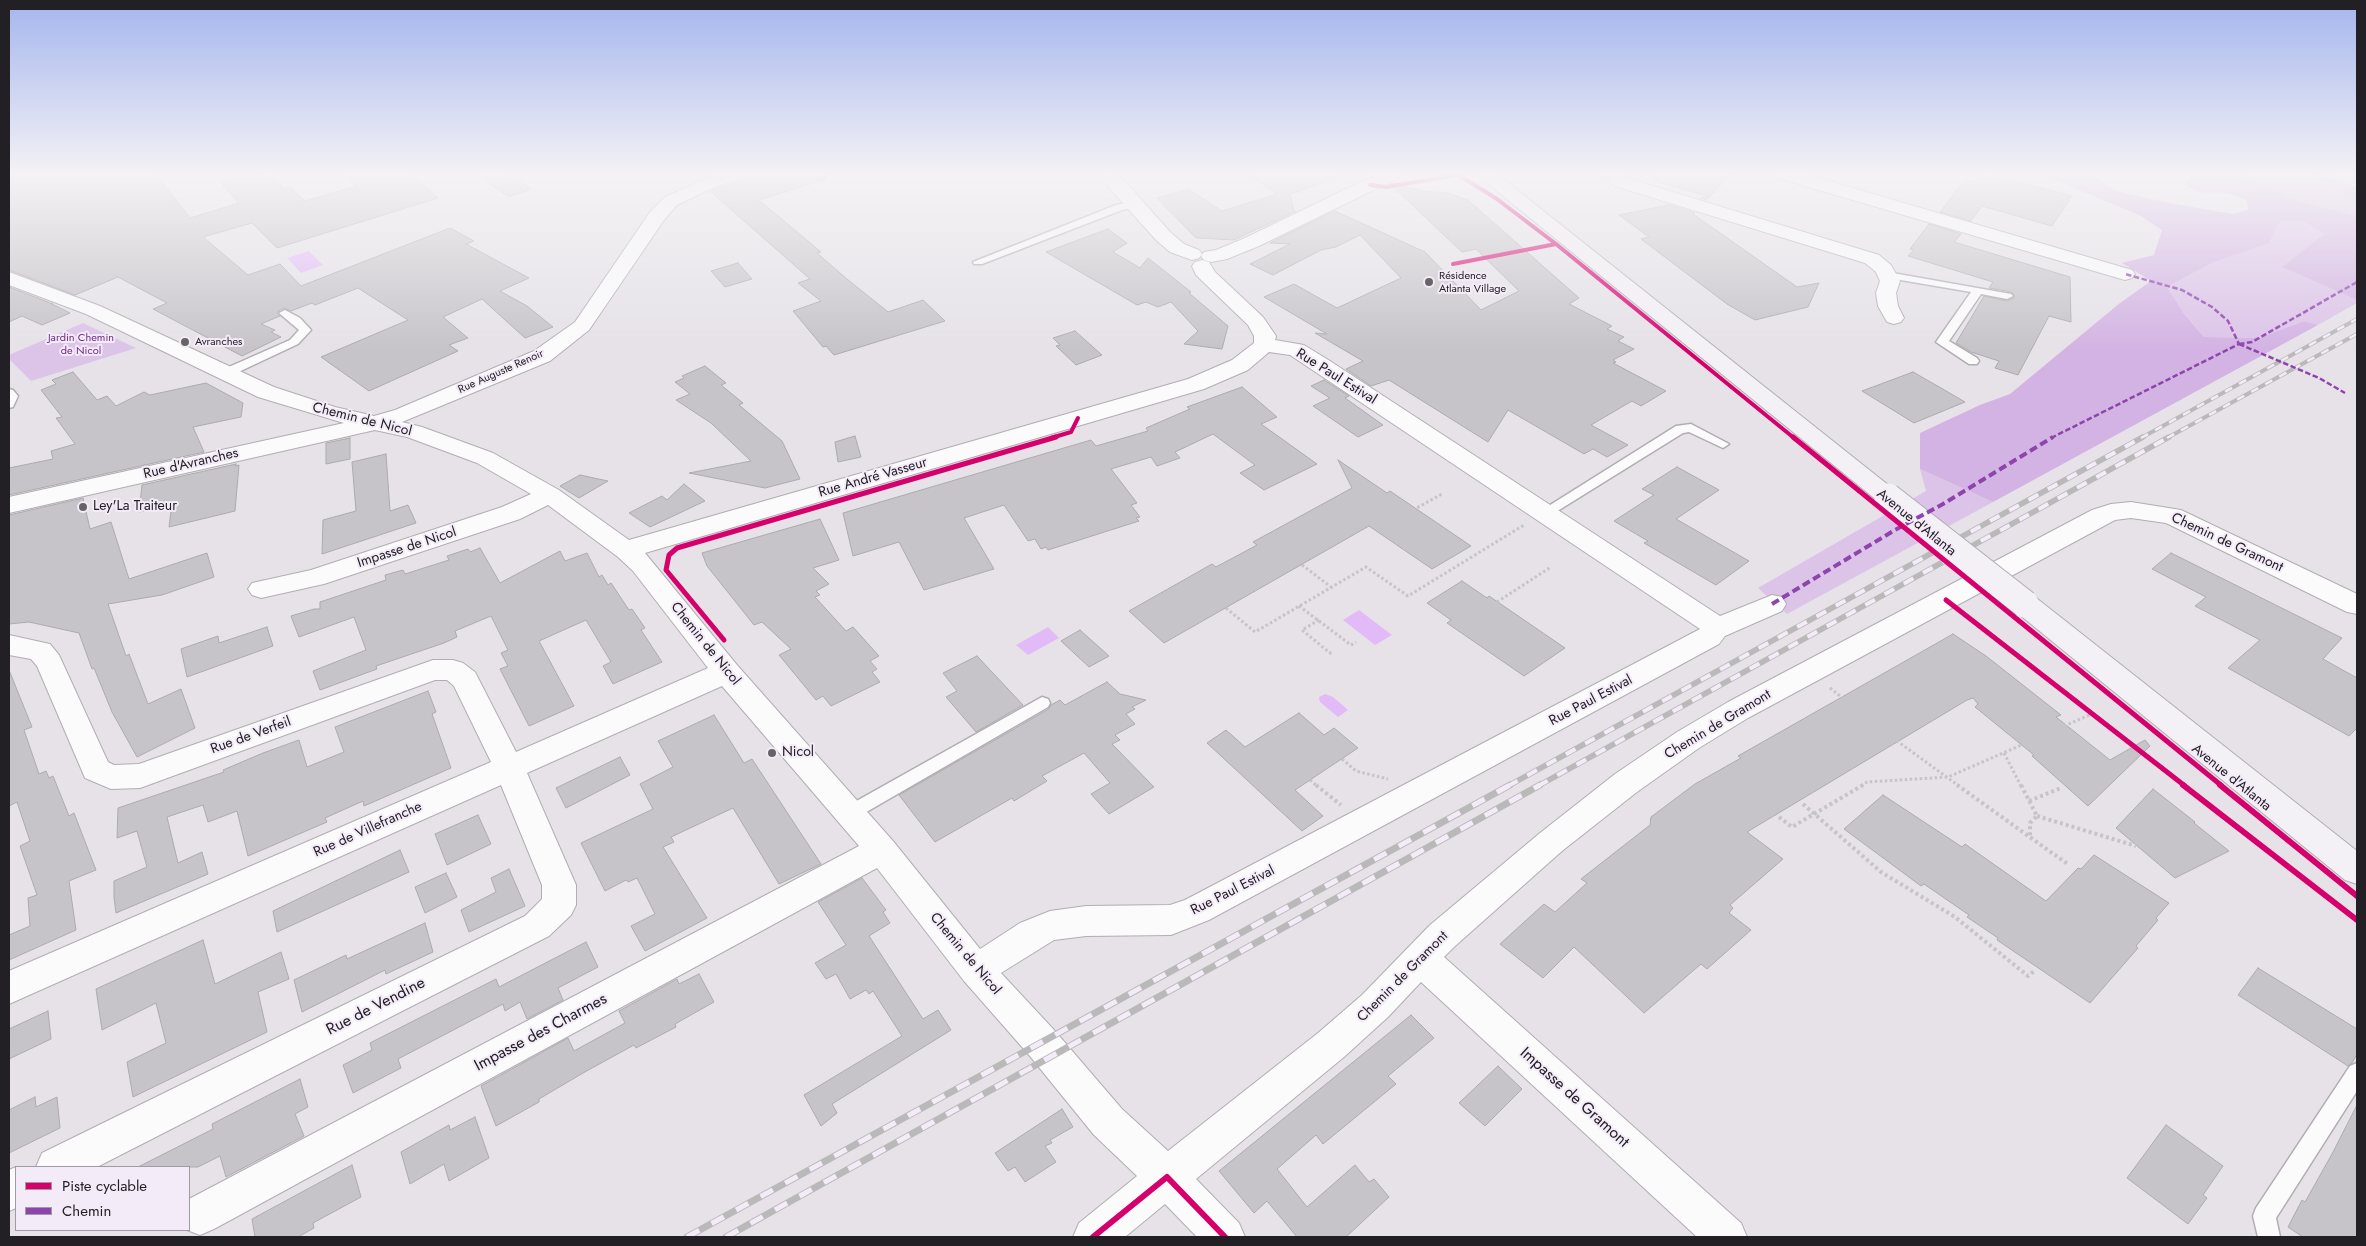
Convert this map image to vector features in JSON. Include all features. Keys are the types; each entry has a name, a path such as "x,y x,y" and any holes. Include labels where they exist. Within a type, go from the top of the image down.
{"main road":[{"name":"Avenue d'Atlanta","path":"1560,232 2031,600 2357,846"},
{"name":"Avenue d'Atlanta","path":"1574,232 1895,494"},
{"name":"Avenue d'Atlanta","path":"2031,600 2357,870"}],"street":[{"name":"Rue Auguste Renoir","path":"374,423 403,415 542,356 562,342 582,326 646,232"},
{"path":"1160,232 1177,248 1202,259 1220,255 1272,232"},
{"path":"1787,232 1872,259 1887,274 1890,281 1886,293 1888,306 1894,318"},
{"path":"1982,232 2125,274"},
{"path":"1202,259 1206,275 1217,288 1256,321 1265,336 1264,344"},
{"name":"Chemin de Nicol","path":"9,278 93,310 266,392 374,423 414,432 485,458 550,496 627,551 642,565 727,672 882,850 976,970 1042,1043 1108,1122 1167,1177 1225,1237"},
{"name":"Rue Paul Estival","path":"976,970 1032,934 1050,926 1086,922 1154,922 1170,920 1197,910 1709,637 1715,629 1707,619 1537,517 1296,350 1264,344"},
{"name":"Rue André Vasseur","path":"627,551 722,521 1196,384 1240,365 1264,344"},
{"name":"Rue d'Avranches","path":"9,505 374,423"},
{"name":"Impasse de Nicol","path":"260,589 315,578 511,513 550,496"},
{"name":"Chemin de Gramont","path":"1167,1177 1331,1045 1375,1006 1420,958 1503,884 1626,783 1712,725 2101,516 2121,510 2157,512 2182,521 2357,605"},
{"path":"1715,629 1772,604"},
{"name":"Rue de Verfeil","path":"9,645 40,651 49,662 96,770 111,777 140,776 433,670 453,670 465,678 509,768"},
{"name":"Rue de Villefranche","path":"9,988 727,672"},
{"name":"Rue de Vendine","path":"58,1166 537,926 559,905 559,885 509,768"},
{"name":"Impasse des Charmes","path":"200,1215 882,850"},
{"name":"Impasse de Gramont","path":"1420,958 1727,1237"},
{"path":"1092,1237 1167,1177"}],"lane":[{"path":"978,262 1055,232"},
{"path":"1887,274 2007,296"},
{"path":"1973,361 1942,342 1978,290"},
{"path":"226,373 294,342 304,330 296,320 285,313"},
{"path":"9,393 12,396 9,404"},
{"path":"1537,517 1680,429 1691,428 1723,444"},
{"path":"850,813 1042,703"},
{"path":"2268,1237 2264,1216 2357,1073"}],"path":[{"path":"1413,510 1442,494"},
{"path":"1226,608 1256,632 1366,567 1408,596 1537,517"},
{"path":"1302,565 1331,587"},
{"path":"1497,602 1551,567"},
{"path":"1299,606 1351,645 1356,642"},
{"path":"1319,620 1302,630 1330,653 1333,652"},
{"path":"1810,672 1897,741 2069,865"},
{"path":"1779,817 1792,827 1867,782 1948,777 2092,714"},
{"path":"2004,753 2036,816 2136,846"},
{"path":"1342,759 1356,771 1384,776 1393,782"},
{"path":"1310,780 1343,807"},
{"path":"2029,802 2061,788"},
{"path":"1803,804 1881,872 1955,916 2028,976 2035,970"},
{"path":"2030,836 2030,823 2036,816"}],"green space":[{"path":"2262,232 2321,232 2324,234 2283,267 2357,300 2357,303 2318,325 2304,321 2259,338 2204,337 2185,315 2167,287 2214,262"},
{"name":"Jardin Chemin de Nicol","path":"83,323 136,348 31,381 9,359 9,355"},
{"path":"1920,469 1993,502 1787,614 1758,588 1926,491"}],"shaded area":[{"path":"2161,232 2274,232 2269,243 2214,262 2167,287 2185,315 2204,337 2259,338 2304,321 2318,325 1993,502 1920,469 1920,433 1980,405 2010,394 2120,303 2151,281 2122,263 2154,255"},
{"path":"2321,232 2357,232 2357,300 2282,267 2324,234"},
{"path":"309,251 323,265 301,273 287,258"},
{"path":"1359,610 1392,635 1375,645 1343,620"},
{"path":"1048,627 1059,638 1028,655 1016,645"},
{"path":"1325,694 1333,697 1348,710 1338,717 1320,702 1319,697"}],"building":[{"path":"9,232 220,232 203,237 248,275 280,264 301,286 439,232 458,232 474,241 466,244 529,278 500,291 527,306 553,327 525,338 482,299 443,317 468,338 449,345 458,351 369,391 321,357 408,320 358,288 315,305 312,303 291,311 284,308 278,311 280,316 261,324 275,330 271,332 281,337 242,356 153,309 167,303 118,277 75,295 9,270"},
{"path":"261,232 328,232 277,248"},
{"path":"757,232 797,232 821,252 817,253 888,312 923,300 945,321 834,355 826,346 823,347 793,311 821,301 798,283 810,279"},
{"path":"1100,232 1112,232 1127,243 1113,252 1140,268 1148,258 1191,292 1189,293 1228,326 1222,349 1184,344 1198,331 1171,302 1158,307 1146,302 1137,305 1046,252"},
{"path":"1190,232 1251,232 1234,240 1196,238"},
{"path":"1292,232 1381,232 1425,252 1481,310 1519,291 1476,249 1462,252 1441,232 1504,232 1579,298 1569,304 1612,326 1607,329 1624,337 1618,341 1634,349 1613,360 1616,362 1613,363 1666,391 1641,406 1632,401 1591,425 1628,445 1607,457 1593,449 1584,454 1508,410 1488,442 1389,380 1371,386 1346,369 1363,361 1315,333 1327,334 1264,297 1294,284 1337,308 1401,278 1360,235 1336,247 1321,250 1273,275 1250,264 1290,244 1270,243"},
{"path":"1642,232 1719,232 1797,287 1819,283 1808,307 1755,320 1727,304 1641,239 1649,237"},
{"path":"1923,232 1955,232 1961,234 1954,242 2070,277 2071,322 2049,316 2018,375 1995,368 1999,361 1971,352 1956,343 1984,296 2007,301 2014,298 2014,295 2011,292 1989,288 1993,282 1908,256 1914,250 1910,249"},
{"path":"738,263 752,279 725,287 711,271"},
{"path":"9,287 53,304 70,313 42,325 22,316 9,322"},
{"path":"1075,331 1102,355 1076,365 1056,346 1060,345 1053,338"},
{"path":"705,366 726,383 721,385 743,403 739,405 782,441 800,479 765,488 689,473 751,461 711,423 676,400 690,394 675,382 684,378 682,376"},
{"path":"73,372 97,400 107,396 116,406 144,392 150,395 206,383 243,403 241,417 193,427 204,452 9,495 9,468 53,459 51,451 75,444 56,418 62,417 41,390 56,384 52,380"},
{"path":"1913,372 1965,402 1914,423 1862,391"},
{"path":"1324,380 1349,396 1345,398 1383,425 1358,437 1313,406 1330,398 1311,386"},
{"path":"1242,387 1277,417 1261,424 1317,464 1264,490 1240,473 1255,465 1213,434 1175,452 1180,458 1157,466 1151,457 1111,469 1137,503 1131,505 1140,517 1136,518 1139,521 1048,550 1046,547 1041,549 1035,539 1028,541 1004,505 964,518 994,569 924,590 899,542 853,556 843,513 1091,440 1096,446 1148,431 1146,428 1190,409 1187,407"},
{"path":"855,436 861,457 838,462 835,442"},
{"path":"350,438 350,459 326,464 326,443"},
{"path":"386,454 390,511 408,505 416,523 322,554 323,520 356,511 352,462"},
{"path":"1338,460 1387,493 1390,491 1471,546 1432,569 1369,526 1164,643 1129,611 1212,564 1216,567 1257,545 1253,542 1352,488"},
{"path":"236,464 235,466 239,465 235,511 169,527 172,503 139,512 142,485"},
{"path":"1677,467 1719,490 1676,519 1749,561 1716,585 1644,543 1648,541 1614,521 1654,495 1642,489"},
{"path":"580,475 608,481 579,498 560,486"},
{"path":"684,484 705,501 650,527 629,513 662,496 667,500"},
{"path":"83,498 90,529 111,522 129,579 207,553 214,577 162,595 108,604 126,656 129,654 148,704 181,689 195,728 137,757 112,712 94,668 92,669 79,633 29,622 9,624 9,515"},
{"path":"820,519 839,560 813,568 829,584 816,591 820,595 815,597 846,631 853,627 879,656 870,661 877,669 872,672 880,682 831,706 823,696 816,700 779,655 791,649 762,622 754,625 707,566 702,553"},
{"path":"480,548 500,583 560,551 565,561 587,553 599,577 602,575 608,585 611,583 629,610 632,609 645,628 641,630 662,662 613,684 603,666 611,662 586,620 539,641 574,706 529,726 500,669 508,666 501,653 508,650 491,616 455,631 457,637 444,643 376,666 377,669 320,690 313,671 366,650 354,617 299,637 291,616 320,609 320,602 386,580 385,575 403,570 405,574 449,560 447,556 468,549 470,552"},
{"path":"2171,553 2342,638 2323,659 2357,678 2357,728 2349,736 2228,668 2260,640 2195,606 2206,597 2152,569"},
{"path":"1462,581 1487,598 1489,596 1565,648 1524,676 1447,623 1451,620 1427,603"},
{"path":"267,627 273,646 187,677 181,649 218,636 219,643"},
{"path":"1080,630 1109,656 1089,667 1061,641"},
{"path":"1953,634 1986,656 2061,715 2056,717 2110,760 2145,740 2150,746 2088,806 2032,756 2034,755 1975,707 1978,704 1973,698 1967,700 1747,832 1783,859 1730,905 1733,908 1729,913 1751,930 1707,969 1701,964 1644,1013 1574,947 1543,978 1500,944 1544,904 1555,912 1587,883 1581,879 1650,825 1651,817 1695,784 1741,758 1738,756"},
{"path":"977,656 1023,705 976,732 946,697 957,691 943,673"},
{"path":"9,670 32,727 24,730 39,774 46,771 49,778 53,776 69,816 74,813 96,870 69,881 76,930 9,960 9,935 30,926 28,898 37,895 20,846 30,841 17,802 9,806"},
{"path":"1107,682 1120,694 1146,700 1132,707 1135,709 1126,714 1135,724 1115,735 1120,740 1112,744 1154,787 1109,814 1091,794 1110,783 1084,753 1042,776 1047,781 1014,801 1012,798 935,842 899,795 1049,709 1051,705 1060,700 1065,705"},
{"path":"428,691 436,712 432,714 451,768 364,806 363,801 325,818 327,822 248,856 237,811 208,822 203,805 167,817 178,863 202,852 208,874 116,913 114,881 147,867 137,831 117,838 118,808 224,772 223,770 299,740 307,767 344,752 335,727"},
{"path":"1299,713 1324,735 1334,728 1358,748 1295,790 1323,816 1302,831 1207,743 1226,730 1245,747"},
{"path":"714,715 744,763 752,759 821,864 779,884 733,808 671,837 674,842 663,847 707,918 645,951 631,926 655,914 637,878 628,882 626,880 605,891 581,843 653,809 640,784 673,767 658,741"},
{"path":"620,757 630,775 566,808 556,788"},
{"path":"2153,789 2229,851 2175,878 2116,828"},
{"path":"1883,795 1962,847 1965,844 2046,901 2078,868 2081,869 2094,855 2169,903 2156,918 2158,920 2136,946 2138,948 2090,1003 1997,940 1998,938 1967,917 1969,915 1924,884 1921,886 1844,829"},
{"path":"478,815 491,844 447,865 435,834"},
{"path":"400,850 409,872 277,932 273,911"},
{"path":"509,869 525,906 469,932 461,910 496,892 491,878"},
{"path":"446,873 457,897 425,913 415,887"},
{"path":"862,878 886,910 883,912 890,923 869,936 923,1019 938,1010 951,1030 832,1104 837,1113 821,1126 804,1095 902,1036 873,991 869,994 866,990 850,999 836,974 826,979 815,963 846,945 818,902"},
{"path":"425,923 433,952 386,974 385,970 302,1012 294,980 346,955 347,959"},
{"path":"203,940 215,984 281,952 289,979 258,992 267,1032 133,1097 127,1062 166,1043 156,1003 102,1030 96,989"},
{"path":"586,942 598,967 558,988 563,1000 527,1019 520,1002 505,1011 503,1004 398,1059 401,1068 353,1093 343,1065 372,1050 370,1043 496,979 499,987"},
{"path":"2258,968 2357,1029 2357,1054 2352,1063 2348,1066 2238,995"},
{"path":"699,974 714,1002 675,1024 676,1027 636,1048 634,1045 583,1073 539,1099 539,1102 496,1126 481,1086 568,1038 574,1051 625,1023 619,1011 677,979 679,984"},
{"path":"48,1011 51,1039 9,1059 9,1029"},
{"path":"1411,1015 1434,1038 1388,1076 1396,1084 1323,1144 1316,1135 1277,1169 1307,1207 1355,1165 1369,1182 1374,1179 1389,1197 1346,1237 1297,1237 1267,1201 1254,1213 1219,1171"},
{"path":"1498,1066 1522,1089 1485,1126 1459,1103"},
{"path":"300,1079 308,1107 295,1114 304,1136 226,1177 220,1156 198,1167 140,1166 213,1129 212,1124"},
{"path":"35,1097 36,1107 57,1097 60,1128 9,1153 9,1110"},
{"path":"2357,1105 2357,1237 2303,1237 2288,1227 2302,1200 2305,1202"},
{"path":"1062,1109 1073,1127 1050,1140 1052,1143 1045,1146 1056,1162 1025,1182 1015,1167 1008,1171 995,1153"},
{"path":"475,1117 489,1158 449,1181 444,1164 410,1184 401,1152 449,1125 450,1130"},
{"path":"2166,1125 2223,1166 2203,1195 2207,1198 2188,1224 2127,1178"},
{"path":"352,1165 361,1197 313,1223 314,1228 298,1237 255,1237 252,1219"}],"railway":[{"path":"2141,438 2357,319"},
{"path":"2167,438 2357,334"},
{"path":"1508,786 2143,437"},
{"path":"1538,786 2169,437"},
{"path":"687,1237 1510,785"},
{"path":"726,1237 1540,785"}],"marked path":[{"path":"1772,604 1895,530 1943,504 2060,432 2239,344 2228,321 2212,307 2182,290 2125,274"},
{"path":"2239,344 2252,342 2357,282"},
{"path":"2239,344 2319,378 2345,393"}],"cycle path":[{"path":"1540,232 2357,896"},
{"path":"1453,264 1556,244"},
{"path":"724,640 666,570 666,562 669,555 677,548 1071,432 1078,418"},
{"path":"1946,600 2357,920"},
{"path":"1093,1237 1167,1177 1225,1237"}],"place":[{"name":"Résidence Atlanta Village","path":"1429,282"},
{"name":"Avranches","path":"185,342"},
{"name":"Ley'La Traiteur","path":"83,507"},
{"name":"Nicol","path":"772,753"}]}
